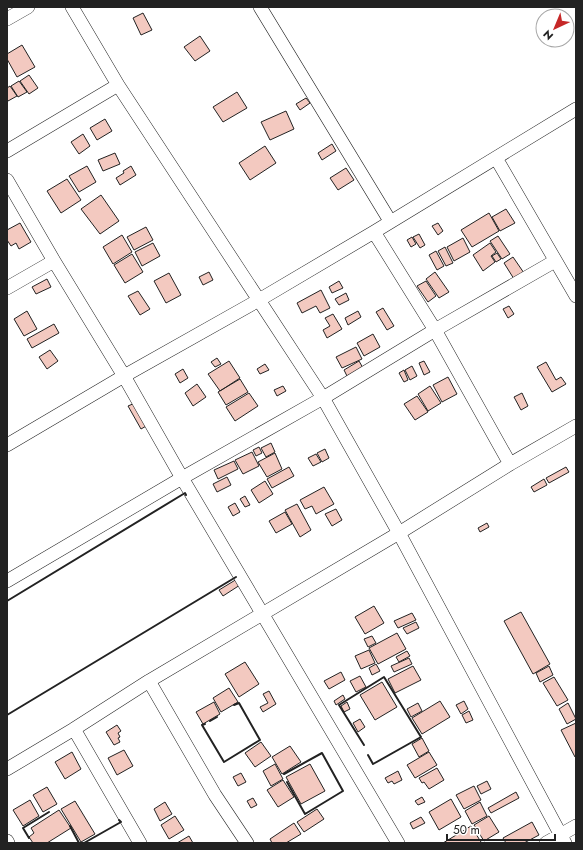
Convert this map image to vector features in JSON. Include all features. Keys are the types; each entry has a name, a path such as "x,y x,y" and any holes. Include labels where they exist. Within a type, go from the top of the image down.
{"street":[{"path":"7,19 28,7"},
{"path":"72,7 118,85 323,398 399,533 563,839"},
{"path":"260,7 390,221"},
{"path":"7,151 118,85"},
{"path":"7,445 124,376 259,300 576,109"},
{"path":"496,158 576,296"},
{"path":"7,180 124,376 182,478 398,843"},
{"path":"374,232 435,330 510,464"},
{"path":"7,288 54,261"},
{"path":"7,580 323,398 435,330 555,261"},
{"path":"7,769 74,729 149,681 399,533 510,464 576,426"},
{"path":"149,681 216,795 247,843"},
{"path":"74,729 140,843"},
{"path":"546,843 563,839 576,826"}],"building":[{"path":"143,13 152,30 141,35 133,18"},
{"path":"200,36 210,51 195,61 184,47"},
{"path":"22,45 35,67 17,77 7,59 7,54"},
{"path":"29,75 38,88 29,94 20,81"},
{"path":"19,81 27,92 18,97 11,86"},
{"path":"10,86 17,96 8,101 7,88"},
{"path":"237,92 247,108 223,122 213,107"},
{"path":"306,98 310,103 300,110 296,104"},
{"path":"286,111 294,129 270,140 261,122"},
{"path":"105,119 112,131 97,140 90,128"},
{"path":"83,134 90,146 79,154 71,142"},
{"path":"332,144 336,151 322,160 318,153"},
{"path":"265,146 276,163 250,180 239,163"},
{"path":"115,153 120,164 103,171 98,160"},
{"path":"87,166 96,182 79,192 69,176"},
{"path":"131,166 136,175 120,185 116,178"},
{"path":"346,168 354,180 338,190 330,178"},
{"path":"67,179 81,200 61,213 47,191"},
{"path":"101,195 119,221 100,234 81,209"},
{"path":"506,209 515,223 500,231 492,217"},
{"path":"489,213 499,231 472,247 461,230"},
{"path":"20,223 31,242 19,249 16,243 11,246 7,240 7,230"},
{"path":"438,223 443,231 438,235 432,226"},
{"path":"146,227 153,240 134,250 127,237"},
{"path":"419,234 425,245 420,248 413,237"},
{"path":"122,235 132,252 113,264 103,247"},
{"path":"498,236 510,254 502,259 490,241"},
{"path":"412,237 416,244 411,247 407,240"},
{"path":"463,238 470,252 454,261 447,247"},
{"path":"153,243 160,256 142,266 135,252"},
{"path":"490,243 496,252 491,256 495,262 483,271 473,255"},
{"path":"445,247 453,263 446,266 438,251"},
{"path":"436,251 444,266 437,270 429,255"},
{"path":"497,253 501,259 496,262 492,256"},
{"path":"132,254 143,272 125,283 114,265"},
{"path":"513,257 524,273 514,279 504,263"},
{"path":"209,272 213,280 203,285 199,277"},
{"path":"435,272 449,292 439,298 426,279"},
{"path":"169,273 181,295 166,303 154,281"},
{"path":"47,279 51,287 36,294 32,287"},
{"path":"339,281 343,288 332,293 329,287"},
{"path":"426,281 436,296 428,302 417,286"},
{"path":"321,290 330,308 320,313 316,306 302,313 297,303"},
{"path":"138,291 150,309 140,315 128,296"},
{"path":"346,293 349,300 339,305 335,299"},
{"path":"509,306 514,314 508,318 503,309"},
{"path":"383,308 394,326 387,330 376,312"},
{"path":"27,311 37,329 24,336 14,319"},
{"path":"358,311 361,317 348,325 345,318"},
{"path":"333,314 342,329 327,338 323,330 330,326 325,318"},
{"path":"54,324 59,333 32,348 27,339"},
{"path":"373,334 380,347 364,356 357,343"},
{"path":"356,347 362,359 342,368 336,357"},
{"path":"50,350 58,361 47,369 39,357"},
{"path":"217,358 221,364 215,367 211,362"},
{"path":"229,361 240,378 220,391 208,374"},
{"path":"359,361 363,368 347,376 344,370"},
{"path":"424,361 430,372 424,375 419,363"},
{"path":"546,362 556,380 561,377 566,384 552,392 537,367"},
{"path":"265,364 269,370 260,374 257,369"},
{"path":"412,366 417,376 410,380 405,370"},
{"path":"183,369 188,378 180,383 175,374"},
{"path":"404,370 408,380 404,382 399,373"},
{"path":"448,377 457,394 442,402 433,385"},
{"path":"240,379 248,392 226,405 218,392"},
{"path":"197,384 206,397 193,406 185,393"},
{"path":"283,386 286,391 277,396 274,390"},
{"path":"430,386 441,403 428,411 418,394"},
{"path":"249,393 258,406 235,421 226,407"},
{"path":"522,393 528,406 521,410 514,397"},
{"path":"417,396 428,412 415,420 404,404"},
{"path":"135,403 148,425 141,429 128,406"},
{"path":"271,443 275,452 266,457 261,448"},
{"path":"259,447 262,453 256,456 253,450"},
{"path":"325,449 329,458 322,462 317,453"},
{"path":"252,452 259,466 243,474 235,460"},
{"path":"275,453 282,469 267,477 258,462"},
{"path":"316,454 321,462 313,466 308,458"},
{"path":"234,461 238,469 218,479 214,470"},
{"path":"289,467 294,476 272,488 267,479"},
{"path":"566,467 569,472 549,483 546,478"},
{"path":"227,477 231,485 217,492 213,484"},
{"path":"544,479 547,485 534,492 531,487"},
{"path":"265,481 273,494 259,503 251,490"},
{"path":"324,487 334,504 316,514 312,506 305,509 300,500"},
{"path":"245,496 250,505 245,507 240,499"},
{"path":"235,503 240,512 233,516 228,507"},
{"path":"297,504 311,530 300,537 285,510"},
{"path":"336,509 342,520 332,526 325,514"},
{"path":"285,512 292,524 276,533 269,521"},
{"path":"487,523 489,527 480,532 478,528"},
{"path":"237,579 240,585 223,596 219,590"},
{"path":"374,606 384,623 365,634 355,617"},
{"path":"521,612 550,664 533,674 504,621"},
{"path":"412,613 416,620 398,628 394,621"},
{"path":"416,622 419,628 407,634 403,628"},
{"path":"397,633 406,649 378,664 369,648"},
{"path":"372,636 376,643 368,647 364,639"},
{"path":"369,650 375,663 361,669 355,656"},
{"path":"407,651 410,656 399,662 396,657"},
{"path":"409,658 412,664 394,672 391,666"},
{"path":"245,662 259,684 239,697 225,674"},
{"path":"376,664 380,671 372,675 369,668"},
{"path":"413,666 421,680 395,693 388,679"},
{"path":"549,666 553,675 540,682 536,673"},
{"path":"341,672 345,680 329,689 324,681"},
{"path":"360,676 366,687 356,692 350,681"},
{"path":"554,677 568,700 557,706 543,683"},
{"path":"382,682 397,707 375,720 360,695"},
{"path":"229,688 238,702 221,712 213,698"},
{"path":"269,691 276,704 263,712 260,707 268,703 263,694"},
{"path":"343,695 345,699 336,705 334,701"},
{"path":"440,701 450,717 422,734 412,718"},
{"path":"464,701 468,709 461,714 456,705"},
{"path":"214,702 220,714 203,724 196,712"},
{"path":"347,702 350,709 344,712 341,706"},
{"path":"418,703 422,711 411,717 407,709"},
{"path":"568,703 576,719 567,724 559,709"},
{"path":"469,711 473,720 466,723 462,715"},
{"path":"360,719 365,727 358,732 353,723"},
{"path":"576,723 576,756 575,757 561,730"},
{"path":"117,725 121,731 118,733 120,742 114,745 106,732"},
{"path":"422,738 429,751 419,757 412,744"},
{"path":"261,742 271,756 255,767 245,753"},
{"path":"290,746 301,762 282,774 272,757"},
{"path":"124,750 133,766 117,775 108,758"},
{"path":"72,752 81,769 65,779 55,762"},
{"path":"429,752 437,765 415,778 407,765"},
{"path":"275,764 283,779 271,786 263,771"},
{"path":"310,764 325,791 301,804 286,777"},
{"path":"437,768 444,780 429,789 419,778"},
{"path":"398,771 402,780 394,784 392,781 388,783 385,778"},
{"path":"241,773 246,782 238,786 233,777"},
{"path":"283,780 294,797 278,807 267,790"},
{"path":"487,781 491,789 481,794 477,786"},
{"path":"474,786 481,800 464,809 456,795"},
{"path":"47,787 57,804 43,812 33,795"},
{"path":"516,792 519,798 491,813 488,808"},
{"path":"422,797 425,802 418,805 415,801"},
{"path":"253,798 257,805 251,808 247,801"},
{"path":"451,799 461,817 439,830 429,812"},
{"path":"30,800 39,816 23,826 13,810"},
{"path":"75,801 95,834 81,842 61,809"},
{"path":"165,802 172,814 160,821 154,809"},
{"path":"480,802 487,816 472,824 465,811"},
{"path":"317,809 324,819 304,832 297,822"},
{"path":"59,810 71,828 47,843 33,843 29,837 34,833 31,828"},
{"path":"175,816 184,830 169,839 161,825"},
{"path":"489,816 499,832 484,841 474,825"},
{"path":"421,817 425,823 413,829 410,823"},
{"path":"532,822 539,835 524,843 506,843 503,838"},
{"path":"294,823 301,834 286,843 272,843 270,839"},
{"path":"471,826 481,842 443,843"},
{"path":"189,836 193,843 177,843"}],"wall":[{"path":"7,601 185,493 186,495"},
{"path":"7,715 236,577"},
{"path":"364,745 339,705 384,677 421,737 373,764 368,755"},
{"path":"205,724 202,725 224,762 260,740 239,703 234,705"},
{"path":"210,721 217,717"},
{"path":"284,774 322,753 343,791 305,814 287,782"},
{"path":"29,838 23,828 49,812"},
{"path":"84,843 121,822 119,820"},
{"path":"70,826 79,843"}]}
